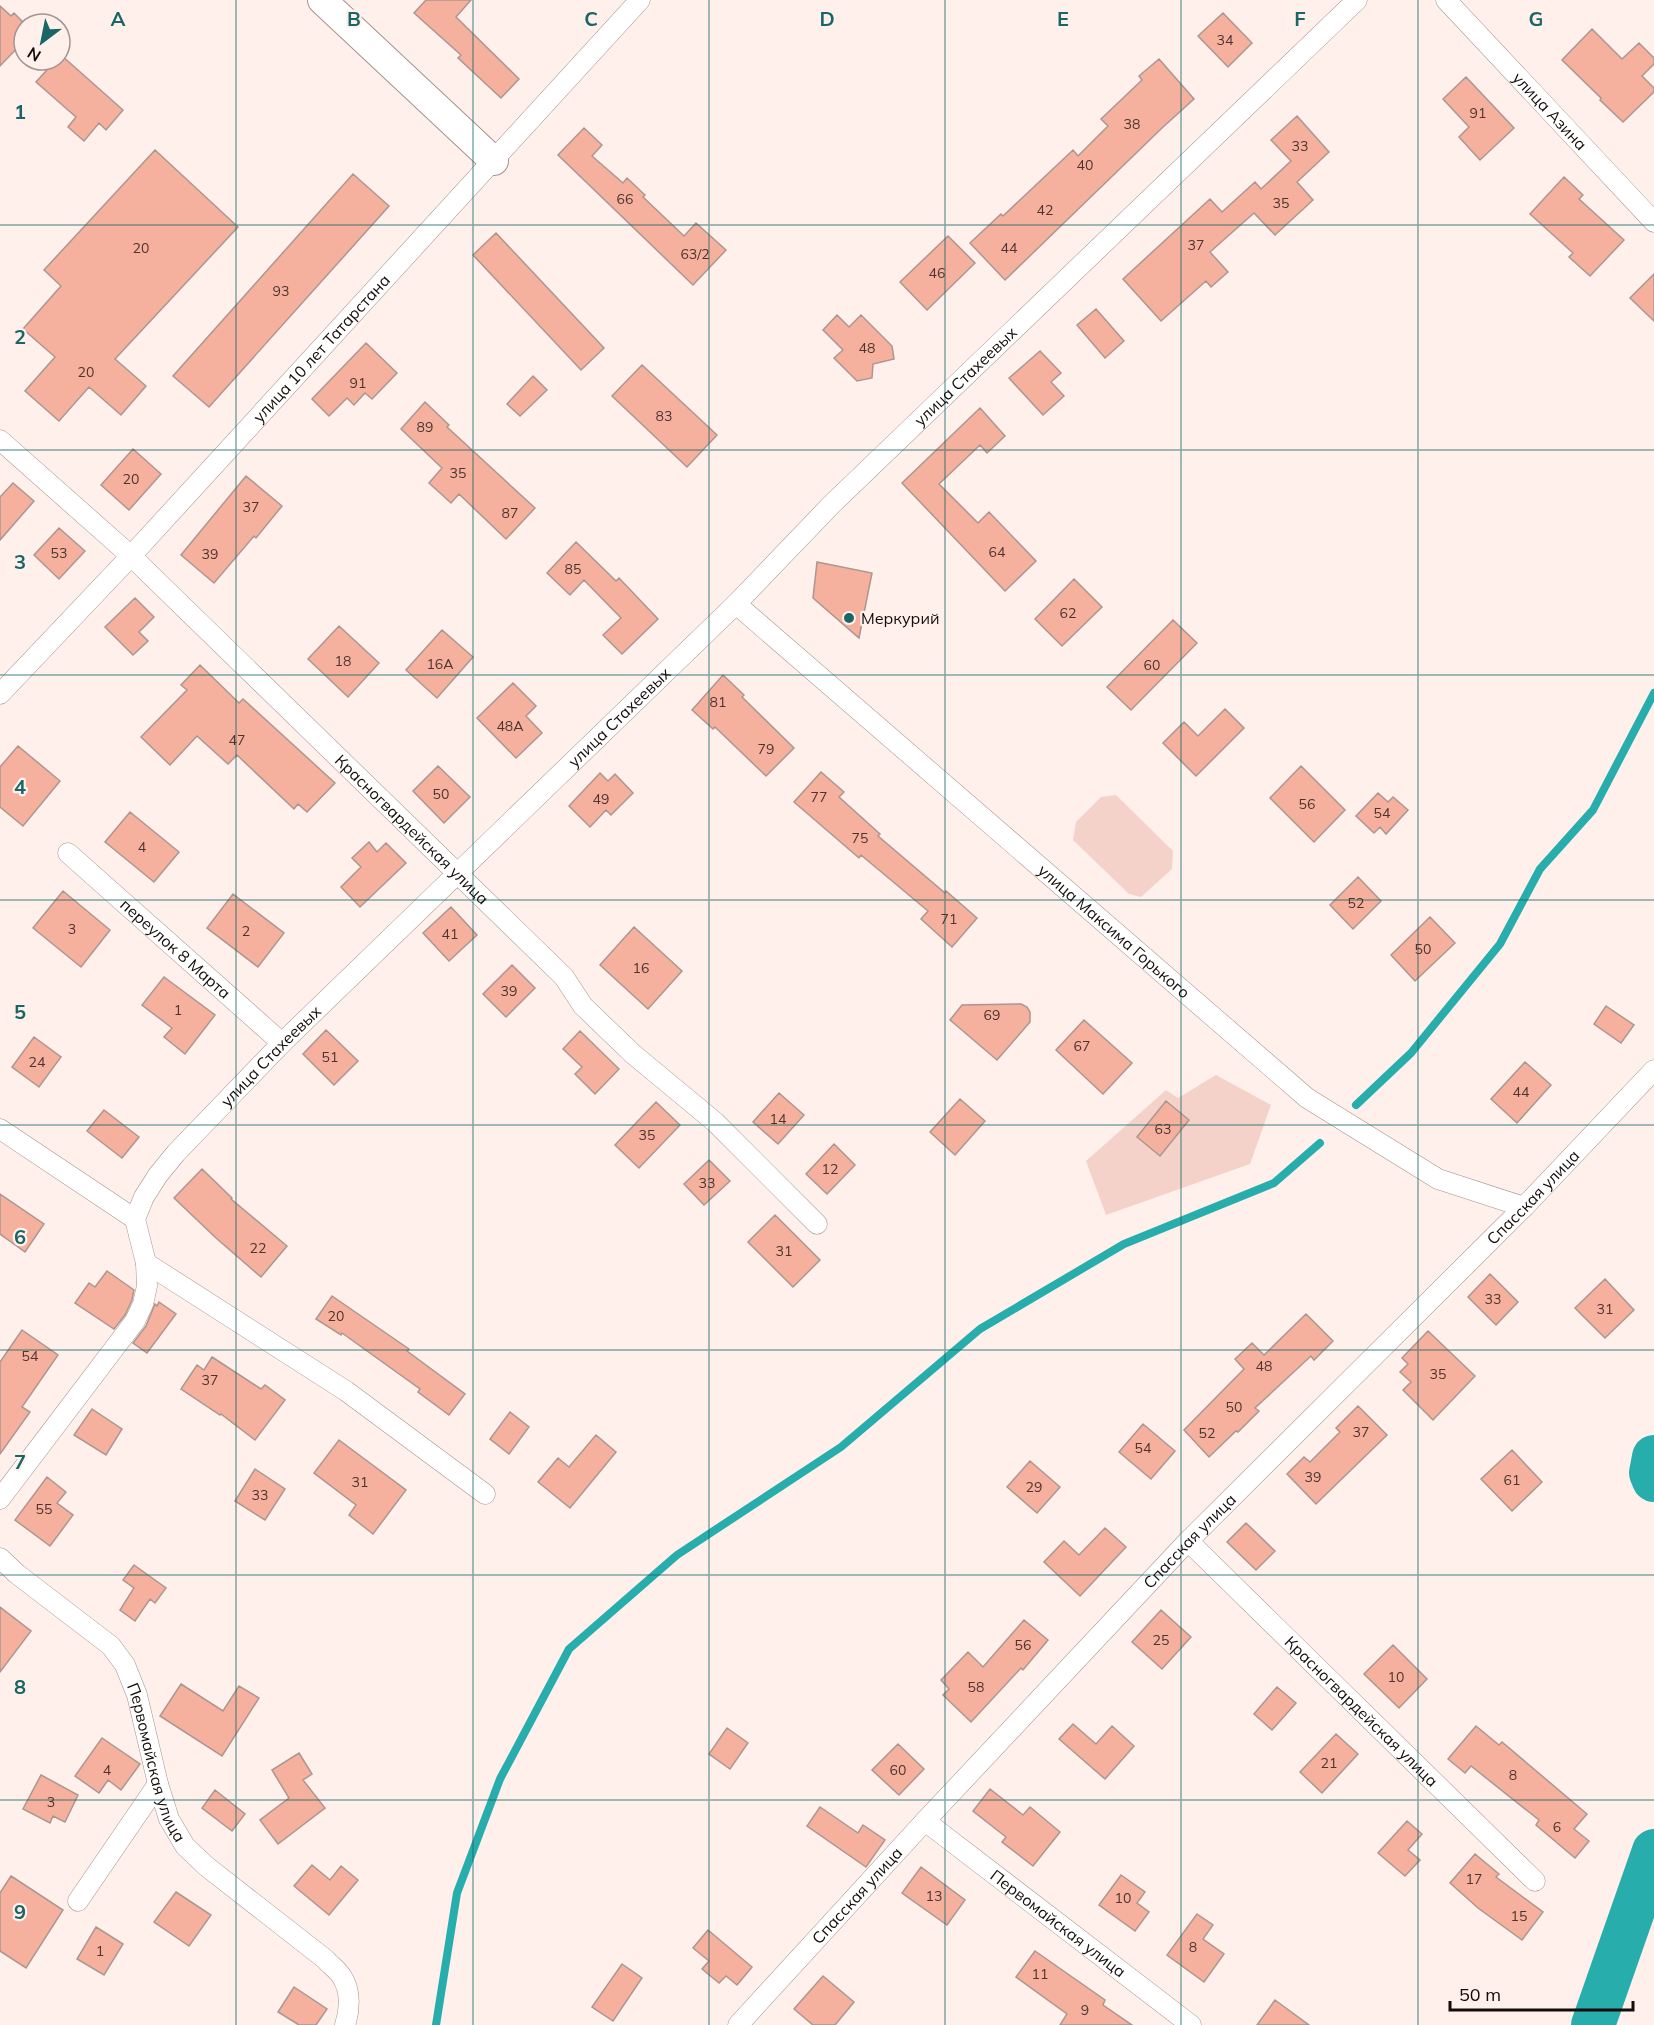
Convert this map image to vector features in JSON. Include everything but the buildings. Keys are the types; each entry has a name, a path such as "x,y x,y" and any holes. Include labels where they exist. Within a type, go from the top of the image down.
{"street":[{"path":"322,0 494,161"},
{"name":"улица 10 лет Татарстана","path":"0,694 132,556 640,0"},
{"name":"улица Стахеевых","path":"135,1219 144,1197 158,1174 282,1043 736,604 832,504 1357,0"},
{"name":"улица Азина","path":"1446,0 1654,222"},
{"name":"Красногвардейская улица","path":"0,440 132,556 564,977 583,1006 633,1054 715,1122 817,1224"},
{"name":"улица Максима Горького","path":"736,604 1307,1098 1438,1179 1524,1207"},
{"name":"переулок 8 Марта","path":"68,853 282,1043"},
{"name":"Спасская улица","path":"738,2025 925,1821 1188,1541 1524,1207 1654,1070"},
{"path":"0,1129 135,1219 146,1263 147,1286 143,1304 135,1321 0,1499"},
{"path":"146,1263 346,1391 485,1494"},
{"name":"Красногвардейская улица","path":"1188,1541 1535,1881"},
{"name":"Первомайская улица","path":"0,1558 17,1574 111,1647 125,1665 137,1695 158,1784 169,1819 185,1846 206,1866 325,1959 342,1977 348,1991 350,2012 345,2025"},
{"path":"78,1901 158,1784"},
{"name":"Первомайская улица","path":"925,1821 1191,2025"}],"shaded area":[{"path":"1116,795 1173,851 1172,869 1141,897 1129,894 1073,840 1076,822 1101,797"},
{"path":"1216,1075 1271,1105 1250,1164 1106,1215 1086,1161 1166,1090 1178,1098"}],"waterway":[{"path":"1356,1105 1411,1053 1500,944 1540,869 1593,810 1654,693"},
{"path":"436,2025 457,1893 500,1779 569,1649 677,1555 841,1447 980,1329 1124,1244 1274,1183 1320,1143"},
{"path":"1654,1457 1651,1473 1654,1480"},
{"path":"1593,2025 1654,1851"}],"place":[{"name":"Меркурий","path":"849,618"}]}
